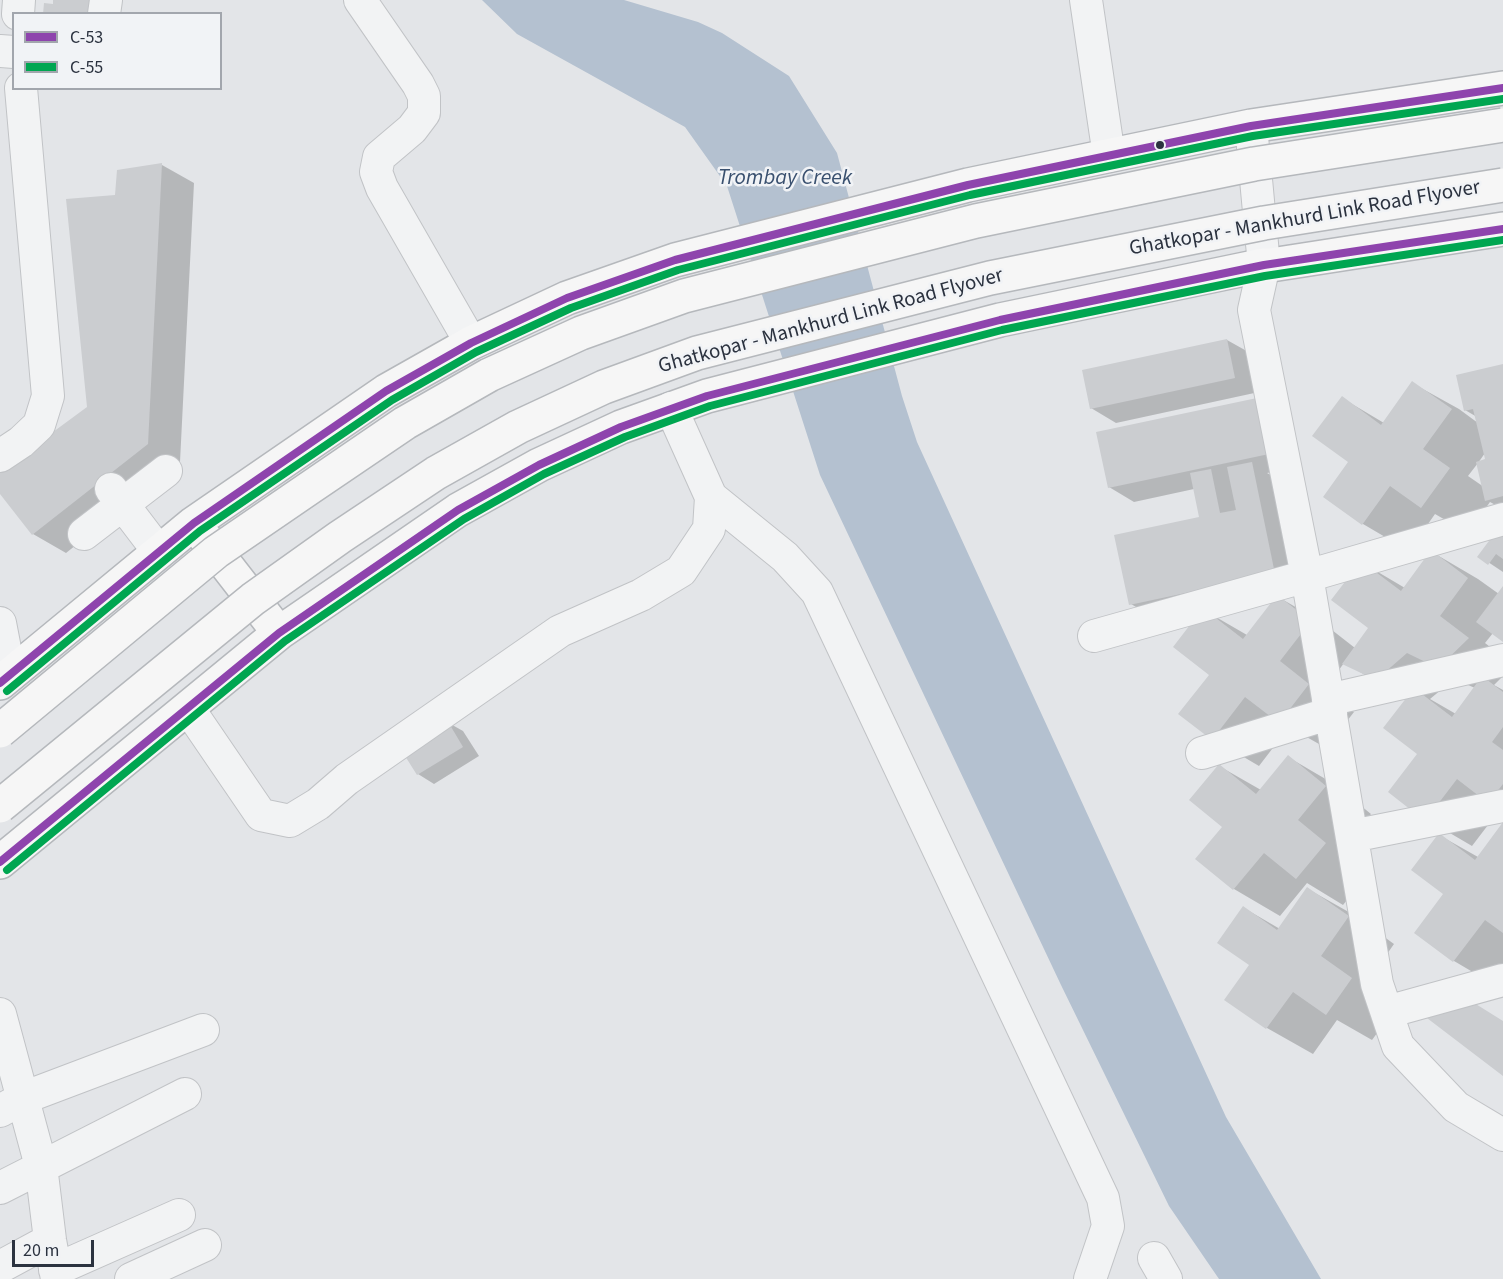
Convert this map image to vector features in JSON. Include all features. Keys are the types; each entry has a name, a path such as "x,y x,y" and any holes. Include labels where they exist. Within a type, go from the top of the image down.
{"highway":[{"path":"5,679 194,523 386,391 471,344 567,298 675,260 968,185 1251,126 1503,88"},
{"path":"0,730 216,552 308,489 405,423 489,375 581,333 684,296 976,221 1254,164 1503,125"},
{"name":"Ghatkopar - Mankhurd Link Road Flyover","path":"0,806 253,598 340,537 436,473 518,427 604,387 697,353 990,278 1264,223 1503,185"},
{"path":"0,862 279,633 458,510 539,465 621,427 707,396 1000,320 1264,265 1503,229"},
{"path":"194,523 279,633"}],"street":[{"path":"360,0 424,96 424,112 412,129 379,157 376,172 382,188 471,344"},
{"path":"1086,0 1109,156"},
{"path":"0,456 39,426 48,396 21,90"},
{"path":"1251,126 1264,265 1254,310 1307,576 1377,984 1398,1046 1456,1107 1503,1135"},
{"path":"671,408 711,497 785,557 818,592 1103,1198 1108,1226 1090,1279"},
{"path":"84,534 117,496 166,471"},
{"path":"117,496 159,552"},
{"path":"188,708 261,815 290,821 318,804 347,779 560,631 641,595 681,571 709,529 711,497"},
{"path":"1094,636 1503,519"},
{"path":"0,623 5,679"},
{"path":"1202,753 1330,706 1503,660"},
{"path":"1352,836 1503,806"},
{"path":"1387,1012 1503,980"},
{"path":"0,1014 11,1105 41,1167 54,1263"},
{"path":"11,1105 203,1030"},
{"path":"0,1188 185,1094"},
{"path":"0,1267 54,1263 179,1215"},
{"path":"131,1279 205,1245"}],"water":[{"name":"Trombay Creek","path":"482,0 624,0 698,22 722,33 789,76 837,153 902,396 917,442 1226,1117 1321,1279 1219,1279 1169,1206 1061,985 820,475 727,186 685,127 517,34"}],"building":[{"path":"53,0 96,0 95,12 43,12 44,3 53,4"},
{"path":"162,163 148,444 32,535 0,494 0,471 87,407 66,199 115,195 117,170"},
{"path":"1227,339 1235,378 1090,409 1082,370"},
{"path":"1503,364 1503,496 1485,501 1476,462 1485,459 1473,409 1464,411 1456,375"},
{"path":"1412,381 1452,409 1423,449 1450,468 1421,508 1390,486 1362,525 1323,497 1348,462 1312,436 1342,396 1381,425"},
{"path":"1257,398 1269,454 1108,488 1096,432"},
{"path":"1252,462 1275,574 1129,605 1114,535 1199,517 1190,473 1211,469 1220,513 1236,510 1227,467"},
{"path":"1503,522 1503,559 1496,554 1488,565 1477,557"},
{"path":"1431,550 1468,578 1440,616 1469,638 1438,668 1407,653 1376,680 1342,664 1368,628 1331,600 1361,561 1401,591"},
{"path":"1503,586 1503,642 1476,622"},
{"path":"1277,595 1311,621 1280,661 1309,684 1279,723 1245,697 1212,740 1178,714 1209,675 1173,647 1203,608 1243,639"},
{"path":"1482,676 1503,692 1503,727 1492,742 1503,750 1503,784 1488,803 1457,779 1425,821 1388,792 1417,754 1383,728 1414,688 1452,717"},
{"path":"447,720 463,747 417,775 400,748"},
{"path":"1288,755 1326,786 1298,820 1326,843 1296,879 1264,853 1233,890 1195,859 1222,827 1189,800 1219,764 1256,794"},
{"path":"1503,822 1503,933 1485,920 1453,962 1414,933 1443,894 1411,870 1439,833 1475,860"},
{"path":"1307,887 1349,916 1321,956 1352,978 1326,1015 1293,992 1266,1029 1224,1000 1249,965 1217,943 1243,906 1277,930"},
{"path":"1463,996 1503,1021 1503,1076 1423,1015"}],"transit line":[{"name":"C-53","path":"0,683 194,523 386,391 471,343 567,298 675,260 968,185 1251,126 1503,88"},
{"name":"C-55","path":"7,691 200,531 392,400 476,352 571,308 678,270 970,195 1253,136 1503,99"},
{"name":"C-53","path":"0,862 279,633 458,510 539,465 621,427 707,396 1000,320 1264,265 1503,229"},
{"name":"C-55","path":"7,870 285,641 464,519 544,474 625,437 710,406 1002,330 1265,276 1503,240"}]}
